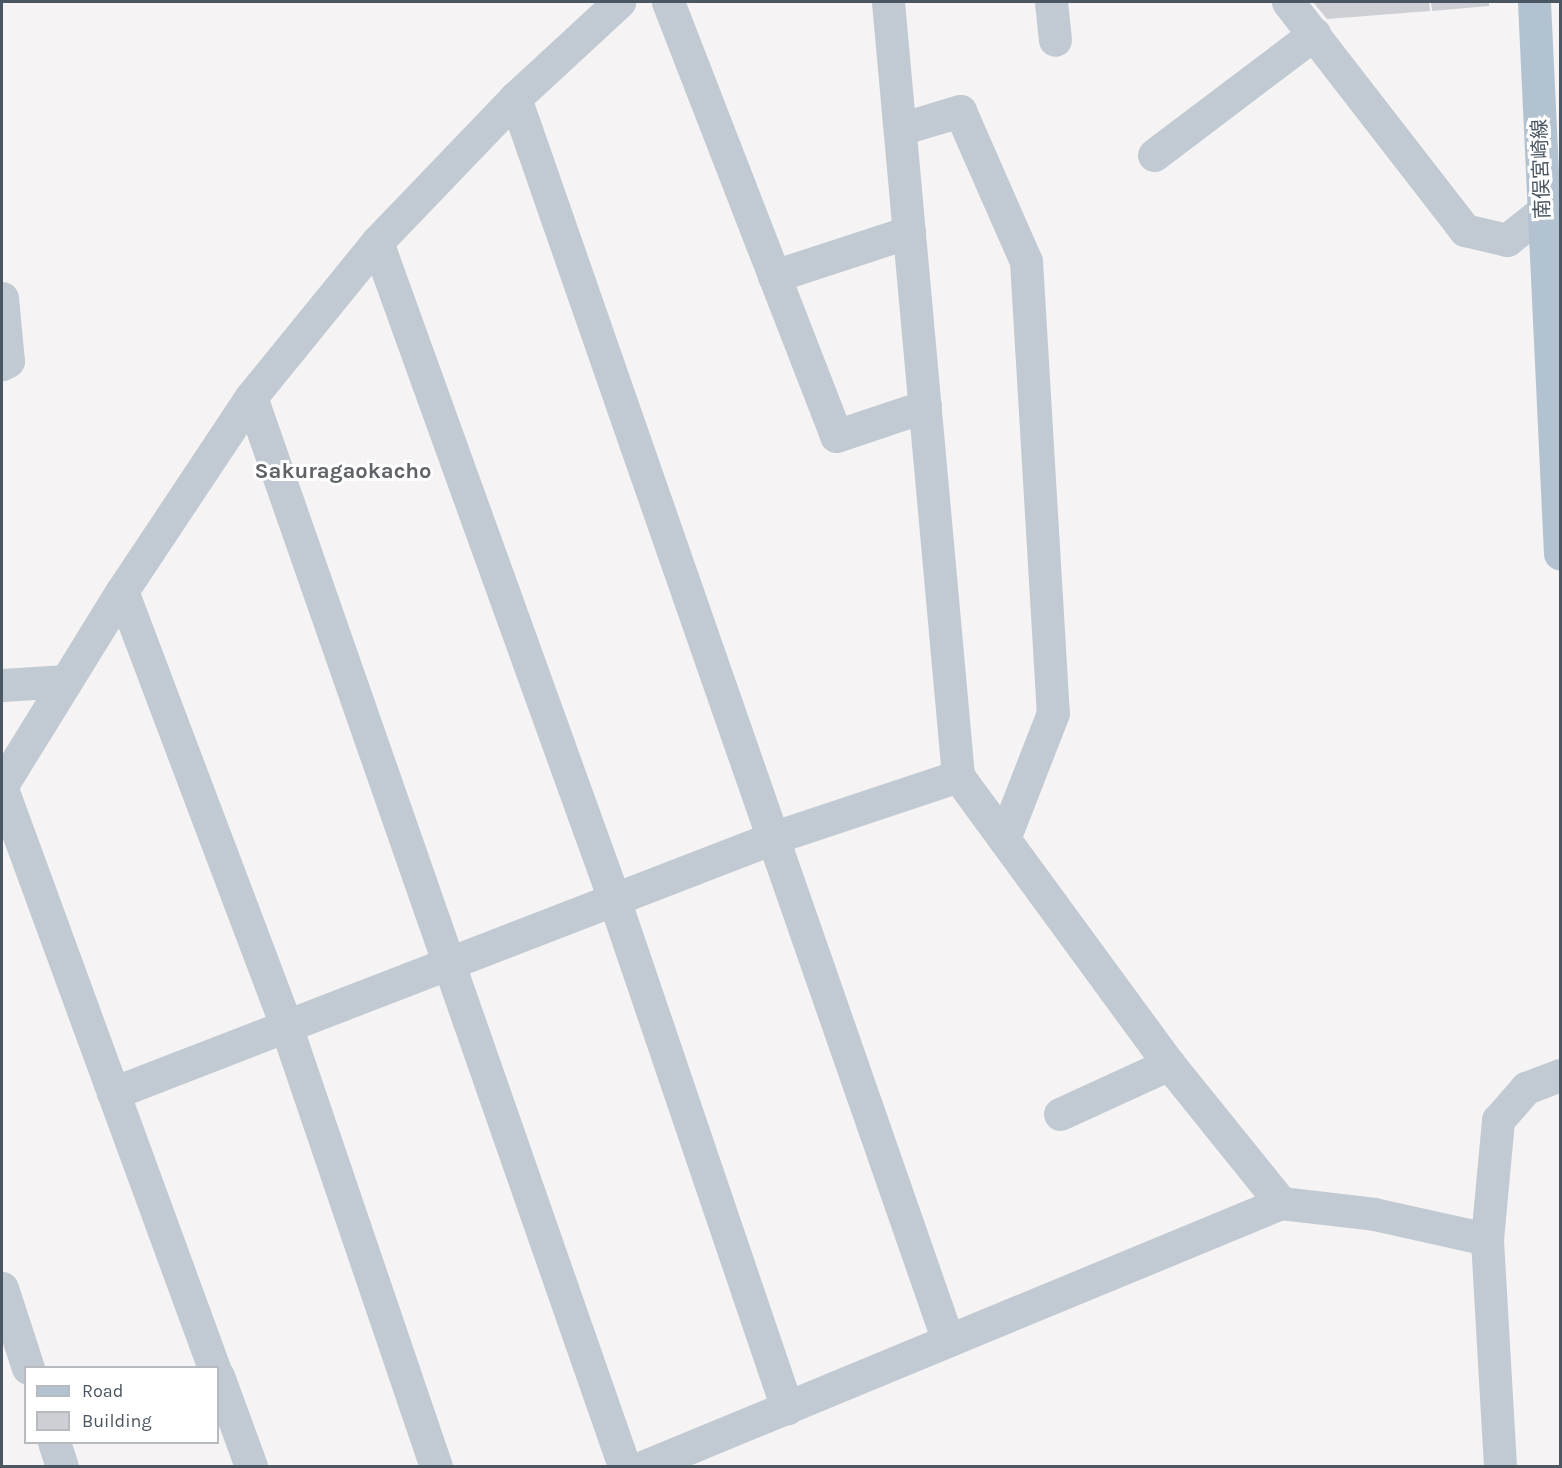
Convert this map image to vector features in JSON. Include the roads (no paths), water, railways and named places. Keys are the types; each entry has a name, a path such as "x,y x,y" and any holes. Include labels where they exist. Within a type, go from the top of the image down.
{"main road":[{"name":"南俣宮崎線","path":"1534,2 1551,211 1560,539"}],"street":[{"path":"668,2 836,436 925,406"},
{"path":"888,2 957,776 1169,1064 1281,1203"},
{"path":"1051,2 1055,40"},
{"path":"1288,2 1465,230 1507,240 1551,211"},
{"path":"213,1366 2,787 122,591 251,397 377,242 606,6"},
{"path":"1154,155 1314,34"},
{"path":"515,98 775,837 948,1341"},
{"path":"900,129 960,111 1026,261 1053,713 1004,839"},
{"path":"774,276 909,232"},
{"path":"377,242 614,899 787,1408"},
{"path":"2,298 8,362 2,364"},
{"path":"251,397 624,1467"},
{"path":"122,591 286,1026 436,1467"},
{"path":"2,685 66,681"},
{"path":"113,1093 775,837 957,776"},
{"path":"1060,1114 1169,1064"},
{"path":"1500,1467 1486,1239 1498,1120 1526,1088 1560,1075"},
{"path":"645,1467 1281,1203 1374,1214 1486,1239"},
{"path":"2,1288 27,1366"},
{"path":"219,1379 251,1467"},
{"path":"54,1444 62,1467"}],"district":[{"name":"Sakuragaokacho","path":"343,472"}]}
